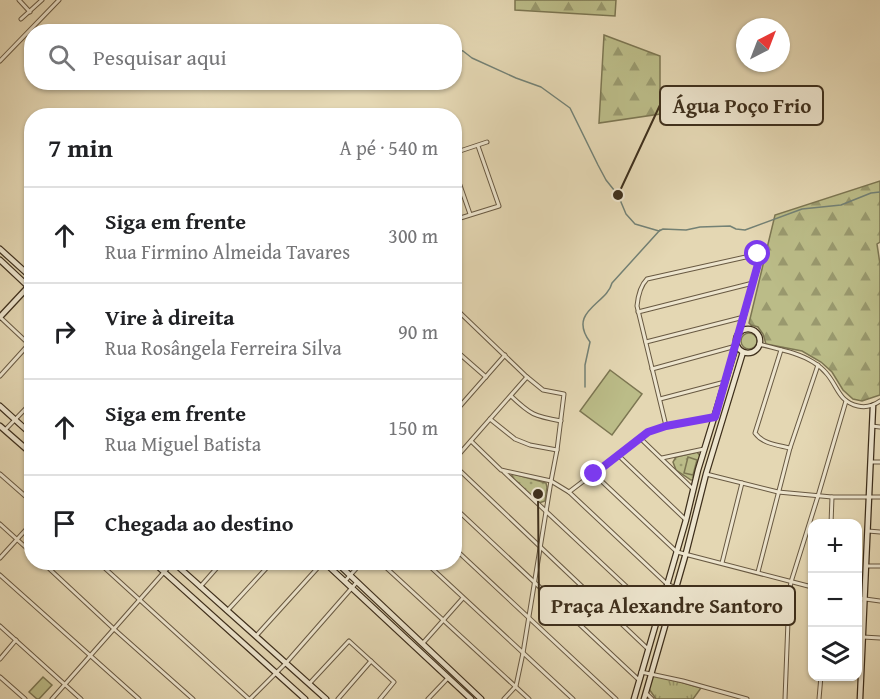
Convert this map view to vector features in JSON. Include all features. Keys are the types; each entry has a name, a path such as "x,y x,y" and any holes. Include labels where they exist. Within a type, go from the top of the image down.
{"street":[{"path":"19,0 30,12"},
{"path":"21,19 42,0"},
{"path":"36,24 59,0"},
{"path":"0,61 24,36"},
{"path":"462,151 487,142"},
{"path":"462,217 498,206 478,146"},
{"path":"462,191 470,214"},
{"path":"0,249 24,271"},
{"path":"634,699 686,520 704,449 740,333 760,257 758,254 647,279 641,288 638,312 666,426"},
{"path":"0,260 24,282"},
{"path":"638,312 753,283"},
{"path":"24,293 0,317 24,340"},
{"path":"462,316 543,390 564,394 557,450 523,653 516,686 504,699"},
{"path":"646,342 744,317"},
{"path":"736,346 743,352 751,353 759,344 759,337 754,331 746,329 740,333"},
{"path":"759,344 805,357 818,365 829,376 846,401 858,406 873,406 880,401"},
{"path":"652,369 736,346"},
{"path":"781,350 755,434 765,442 790,448"},
{"path":"0,376 24,352"},
{"path":"644,699 706,474 743,352"},
{"path":"462,404 505,355"},
{"path":"462,356 486,377"},
{"path":"758,572 790,448 818,365"},
{"path":"462,451 527,377"},
{"path":"659,399 725,382"},
{"path":"511,396 528,412 539,417 561,421"},
{"path":"785,699 790,582 846,401"},
{"path":"0,406 24,428"},
{"path":"860,699 873,406"},
{"path":"5,430 24,410"},
{"path":"569,492 648,432 666,426 715,417"},
{"path":"490,419 514,439 530,445 557,450"},
{"path":"0,426 24,447"},
{"path":"872,426 880,427"},
{"path":"640,438 693,489"},
{"path":"471,441 658,616"},
{"path":"662,458 704,449"},
{"path":"618,455 686,520"},
{"path":"870,462 880,462"},
{"path":"501,470 551,481 569,492 667,584 676,588"},
{"path":"462,472 648,649"},
{"path":"0,474 24,495"},
{"path":"594,474 676,552 808,586"},
{"path":"706,474 778,492 832,497 880,497"},
{"path":"722,563 742,483"},
{"path":"831,519 832,497"},
{"path":"462,514 639,680"},
{"path":"0,524 24,546"},
{"path":"868,531 880,531"},
{"path":"0,558 24,532"},
{"path":"462,555 616,699"},
{"path":"866,566 880,566"},
{"path":"51,570 193,699"},
{"path":"107,570 250,699 286,663 357,582"},
{"path":"182,570 326,699"},
{"path":"200,587 215,570"},
{"path":"227,611 265,570"},
{"path":"256,636 316,570"},
{"path":"332,570 471,699"},
{"path":"345,570 481,699"},
{"path":"345,581 355,570"},
{"path":"389,570 529,699"},
{"path":"433,570 573,699"},
{"path":"51,699 164,572 276,673 298,697 304,699"},
{"path":"0,575 139,699"},
{"path":"422,644 463,598"},
{"path":"862,599 880,601"},
{"path":"0,626 81,699"},
{"path":"864,637 880,638"},
{"path":"0,659 16,640"},
{"path":"309,684 349,641 394,682 380,699"},
{"path":"338,699 371,661"},
{"path":"439,669 444,664"},
{"path":"641,672 747,699"},
{"path":"0,676 25,699"},
{"path":"428,699 448,678"},
{"path":"819,699 821,681"},
{"path":"646,693 652,699"}],"green space":[{"path":"515,0 616,0 615,16 515,10"},
{"path":"604,35 660,56 660,114 599,123"},
{"path":"880,181 880,242 877,244 880,264 880,395 862,401 853,399 843,390 832,372 821,362 802,351 766,344 758,327 749,323 775,215"},
{"path":"746,333 752,333 757,341 755,347 746,349 741,344 741,338"},
{"path":"610,370 642,394 612,435 580,411"},
{"path":"697,452 701,457 694,480 691,480 676,470 673,462 676,457"},
{"path":"688,457 697,460 693,475 684,473"},
{"path":"514,474 546,483 545,501 539,503 512,478"},
{"path":"657,675 701,688 693,699 656,699 649,689 653,676"},
{"path":"43,677 52,685 37,699 29,692"}],"waterway":[{"path":"462,51 472,58 541,87 570,108 606,180 618,195 626,214 635,224 659,231 730,226 745,230 802,209 841,205 871,193 880,192"},
{"path":"585,387 585,365 590,342 584,331 583,323 586,315 660,230"}],"place":[{"name":"Água Poço Frio","path":"618,195"},
{"name":"Praça Alexandre Santoro","path":"538,494"}],"route":[{"path":"594,474 648,432 666,426 715,417 760,257 758,254"}]}
